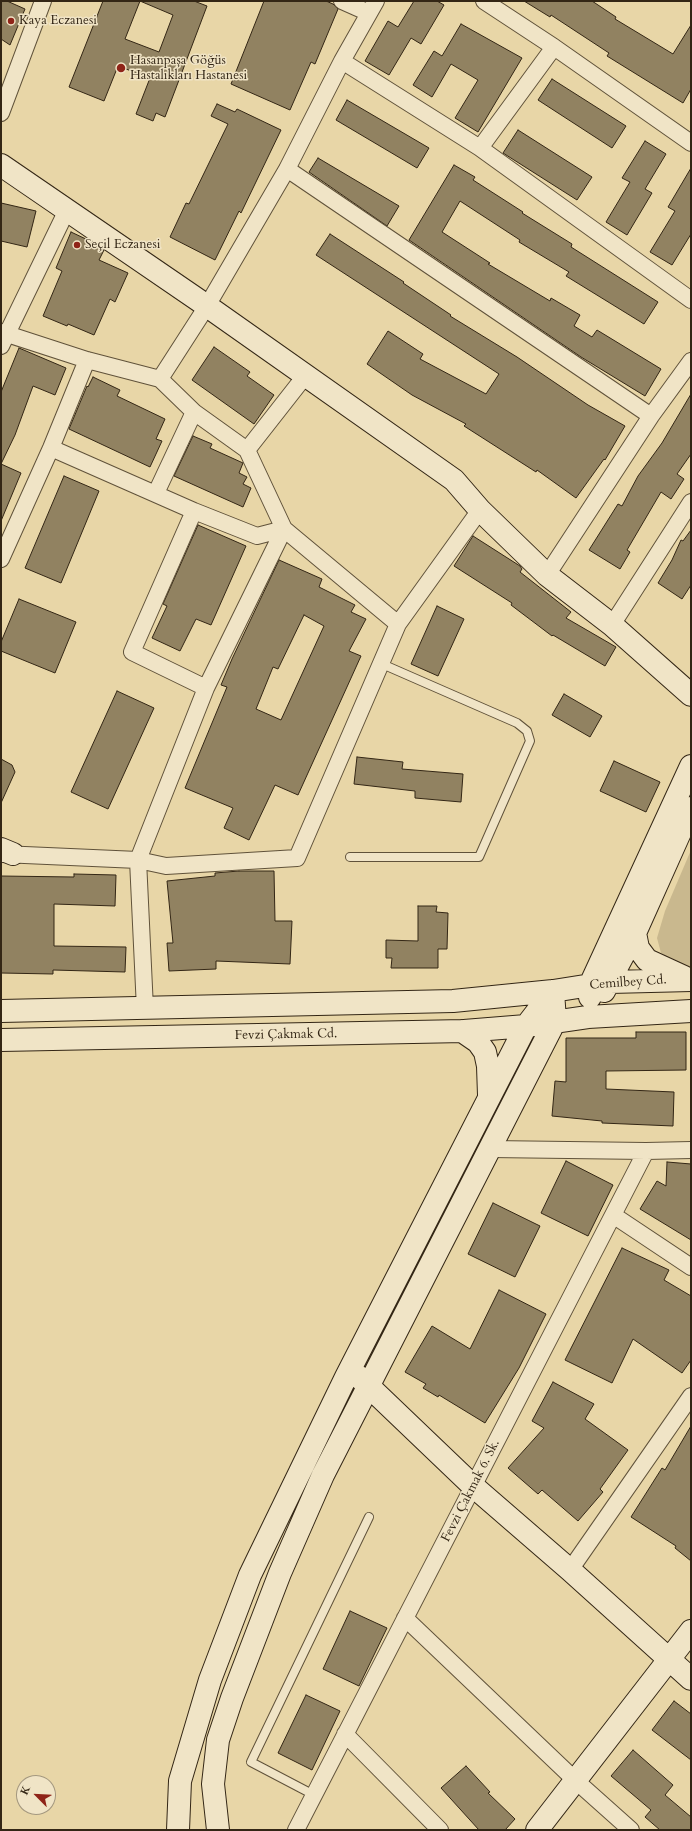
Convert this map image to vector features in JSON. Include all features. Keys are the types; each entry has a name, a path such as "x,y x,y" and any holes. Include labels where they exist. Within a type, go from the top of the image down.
{"street":[{"path":"1,113 43,1"},
{"path":"160,379 208,306 287,169 342,61 373,7 342,1"},
{"path":"484,1 554,47 691,143"},
{"path":"480,148 554,47"},
{"path":"342,61 480,148 691,300"},
{"path":"1,165 208,306 454,480 480,510 547,575 612,625 691,695"},
{"path":"287,169 651,416"},
{"path":"67,210 3,337 160,379 194,412 247,450 284,529 398,624"},
{"path":"1,559 51,448 87,360"},
{"path":"547,575 651,416 691,361"},
{"path":"247,450 305,376"},
{"path":"156,493 194,412"},
{"path":"51,448 194,511 257,536 284,529"},
{"path":"612,625 691,502"},
{"path":"5,852 138,860 166,866 297,858 398,624 480,510"},
{"path":"194,511 132,652 206,688"},
{"path":"145,1009 138,860 206,688 284,529"},
{"path":"600,983 691,766"},
{"path":"218,1830 213,1784 218,1740 232,1698 280,1573 323,1475 490,1149 571,1019 600,983 635,933 691,808"},
{"path":"635,933 638,948 647,960 666,971 691,980"},
{"name":"Cemilbey Cd.","path":"560,990 600,983 691,980"},
{"path":"560,990 571,1019"},
{"path":"1,1011 453,1001 560,990"},
{"path":"178,1830 180,1781 210,1680 250,1575 350,1368 526,1026 560,990"},
{"path":"571,1019 691,1011"},
{"name":"Fevzi Çakmak Cd.","path":"1,1040 462,1032 526,1026 571,1019"},
{"path":"462,1032 478,1042 485,1052 488,1066 489,1098"},
{"path":"490,1149 646,1151 691,1150"},
{"name":"Fevzi Çakmak 6. Sk.","path":"296,1830 646,1151"},
{"path":"613,1215 691,1267"},
{"path":"350,1368 474,1486 691,1679"},
{"path":"570,1570 691,1396"},
{"path":"405,1618 631,1830"},
{"path":"537,1830 671,1660 691,1631"},
{"path":"345,1734 440,1830"}],"lane":[{"path":"350,857 479,857 530,741 527,731 517,723 382,664"},
{"path":"314,1795 251,1762 369,1518"}],"shaded area":[{"path":"691,850 691,966 681,967 661,953 657,938 665,911"}],"building":[{"path":"1,1 7,1 25,9 10,45 1,39"},
{"path":"103,1 140,1 194,1 207,6 165,117 156,113 153,121 136,114 150,78 118,66 104,101 69,87","holes":["140,1 173,15 159,52 125,39"]},
{"path":"264,1 326,1 333,4 338,9 315,64 311,62 290,110 231,84"},
{"path":"414,1 437,1 444,5 421,44 411,38 389,75 365,61 388,21 398,27"},
{"path":"524,1 592,1 616,17 615,19 673,54 691,25 691,89 683,103 607,56 609,53 551,15 550,17"},
{"path":"461,24 522,58 478,132 455,118 478,80 451,64 432,97 413,85 434,51 442,56"},
{"path":"552,79 626,126 612,148 538,100"},
{"path":"347,100 429,148 417,168 336,120"},
{"path":"217,104 235,112 237,109 281,130 241,213 239,211 215,260 170,237 186,203 189,204 228,124 211,116"},
{"path":"518,130 592,177 577,200 503,153"},
{"path":"645,141 666,154 645,189 652,193 627,235 606,222 630,182 622,178"},
{"path":"318,158 399,206 387,226 309,172"},
{"path":"454,165 475,177 473,180 523,212 522,213 572,244 571,247 658,302 644,324 566,276 569,272 519,242 520,240 460,201 442,232 490,263 488,264 550,301 551,298 580,315 574,326 592,337 597,330 661,369 645,396 581,357 409,240"},
{"path":"691,168 691,234 672,265 650,252 675,211 668,207"},
{"path":"1,203 36,211 27,247 1,241"},
{"path":"71,232 104,250 99,260 128,273 115,302 110,299 94,335 68,324 67,326 43,316 62,271 56,268"},
{"path":"330,234 404,282 403,283 451,315 450,316 517,357 588,405 625,426 605,460 604,459 576,498 537,470 536,472 464,426 466,424 412,395 367,364 388,331 423,354 420,359 486,394 499,374 316,255"},
{"path":"214,347 250,372 247,376 274,395 254,424 192,380"},
{"path":"19,348 66,368 55,395 33,386 15,435 1,464 1,392"},
{"path":"93,377 120,390 117,396 165,419 156,439 162,441 150,467 69,429 87,386 88,387"},
{"path":"691,394 691,454 677,474 684,479 671,499 661,492 627,550 630,552 620,569 589,550 618,504 622,506 638,476 662,443"},
{"path":"193,436 212,444 210,448 243,463 239,473 247,477 243,484 251,488 243,507 174,476"},
{"path":"1,464 21,473 1,521"},
{"path":"64,476 99,491 61,583 25,568"},
{"path":"198,525 246,546 211,625 196,619 180,651 152,638 167,606 163,604"},
{"path":"691,530 691,585 682,599 658,583 672,560 681,540 683,541"},
{"path":"473,536 520,566 522,569 520,572 571,612 566,618 616,647 605,666 553,635 552,636 511,605 512,603 454,566"},
{"path":"279,560 322,579 319,587 355,605 351,612 366,619 349,651 361,656 298,795 275,785 249,840 224,828 233,808 185,788 227,687 221,685","holes":["304,615 324,626 281,720 256,709 273,667 278,669"]},
{"path":"19,599 76,622 55,673 1,651 1,642"},
{"path":"437,606 464,619 438,676 411,664"},
{"path":"117,691 154,708 108,809 71,792"},
{"path":"564,694 602,716 590,737 552,715"},
{"path":"357,757 403,762 402,769 463,774 461,802 415,798 415,791 354,784"},
{"path":"1,759 12,765 15,772 1,803"},
{"path":"614,761 660,782 646,812 600,791"},
{"path":"274,871 275,921 292,921 290,964 216,961 216,969 169,971 167,943 173,943 167,881 215,876 215,873"},
{"path":"74,874 116,875 115,906 54,904 54,946 126,947 125,972 53,970 53,974 1,973 1,876 74,877"},
{"path":"418,906 437,906 436,912 448,913 447,949 438,949 438,968 391,968 392,958 386,958 386,940 418,941"},
{"path":"636,1032 686,1032 686,1070 606,1071 606,1089 674,1092 673,1126 602,1123 602,1121 552,1116 555,1081 566,1082 566,1038 636,1038"},
{"path":"566,1161 613,1185 588,1236 541,1213"},
{"path":"667,1162 691,1164 691,1240 640,1209 657,1181 666,1186"},
{"path":"493,1203 540,1226 515,1277 468,1254"},
{"path":"622,1248 669,1270 664,1280 691,1296 691,1360 682,1373 633,1339 612,1383 565,1360"},
{"path":"499,1290 546,1314 519,1368 485,1423 439,1395 438,1397 423,1388 426,1384 405,1372 432,1326 470,1349"},
{"path":"553,1382 594,1404 585,1419 628,1450 600,1489 603,1492 578,1521 542,1490 538,1494 508,1468 544,1428 532,1421"},
{"path":"691,1426 691,1561 675,1548 676,1546 631,1517 662,1468 665,1470"},
{"path":"350,1611 387,1628 359,1686 323,1669"},
{"path":"306,1695 340,1711 312,1770 278,1753"},
{"path":"674,1701 691,1714 691,1760 652,1730"},
{"path":"633,1750 673,1785 665,1795 691,1817 691,1830 660,1830 645,1817 651,1810 611,1776"},
{"path":"466,1766 490,1792 488,1793 515,1819 505,1830 479,1830 441,1788"}],"place":[{"name":"Kaya Eczanesi","path":"11,21"},
{"name":"Hasanpaşa Göğüs Hastalıkları Hastanesi","path":"121,68"},
{"name":"Seçil Eczanesi","path":"77,245"}]}
